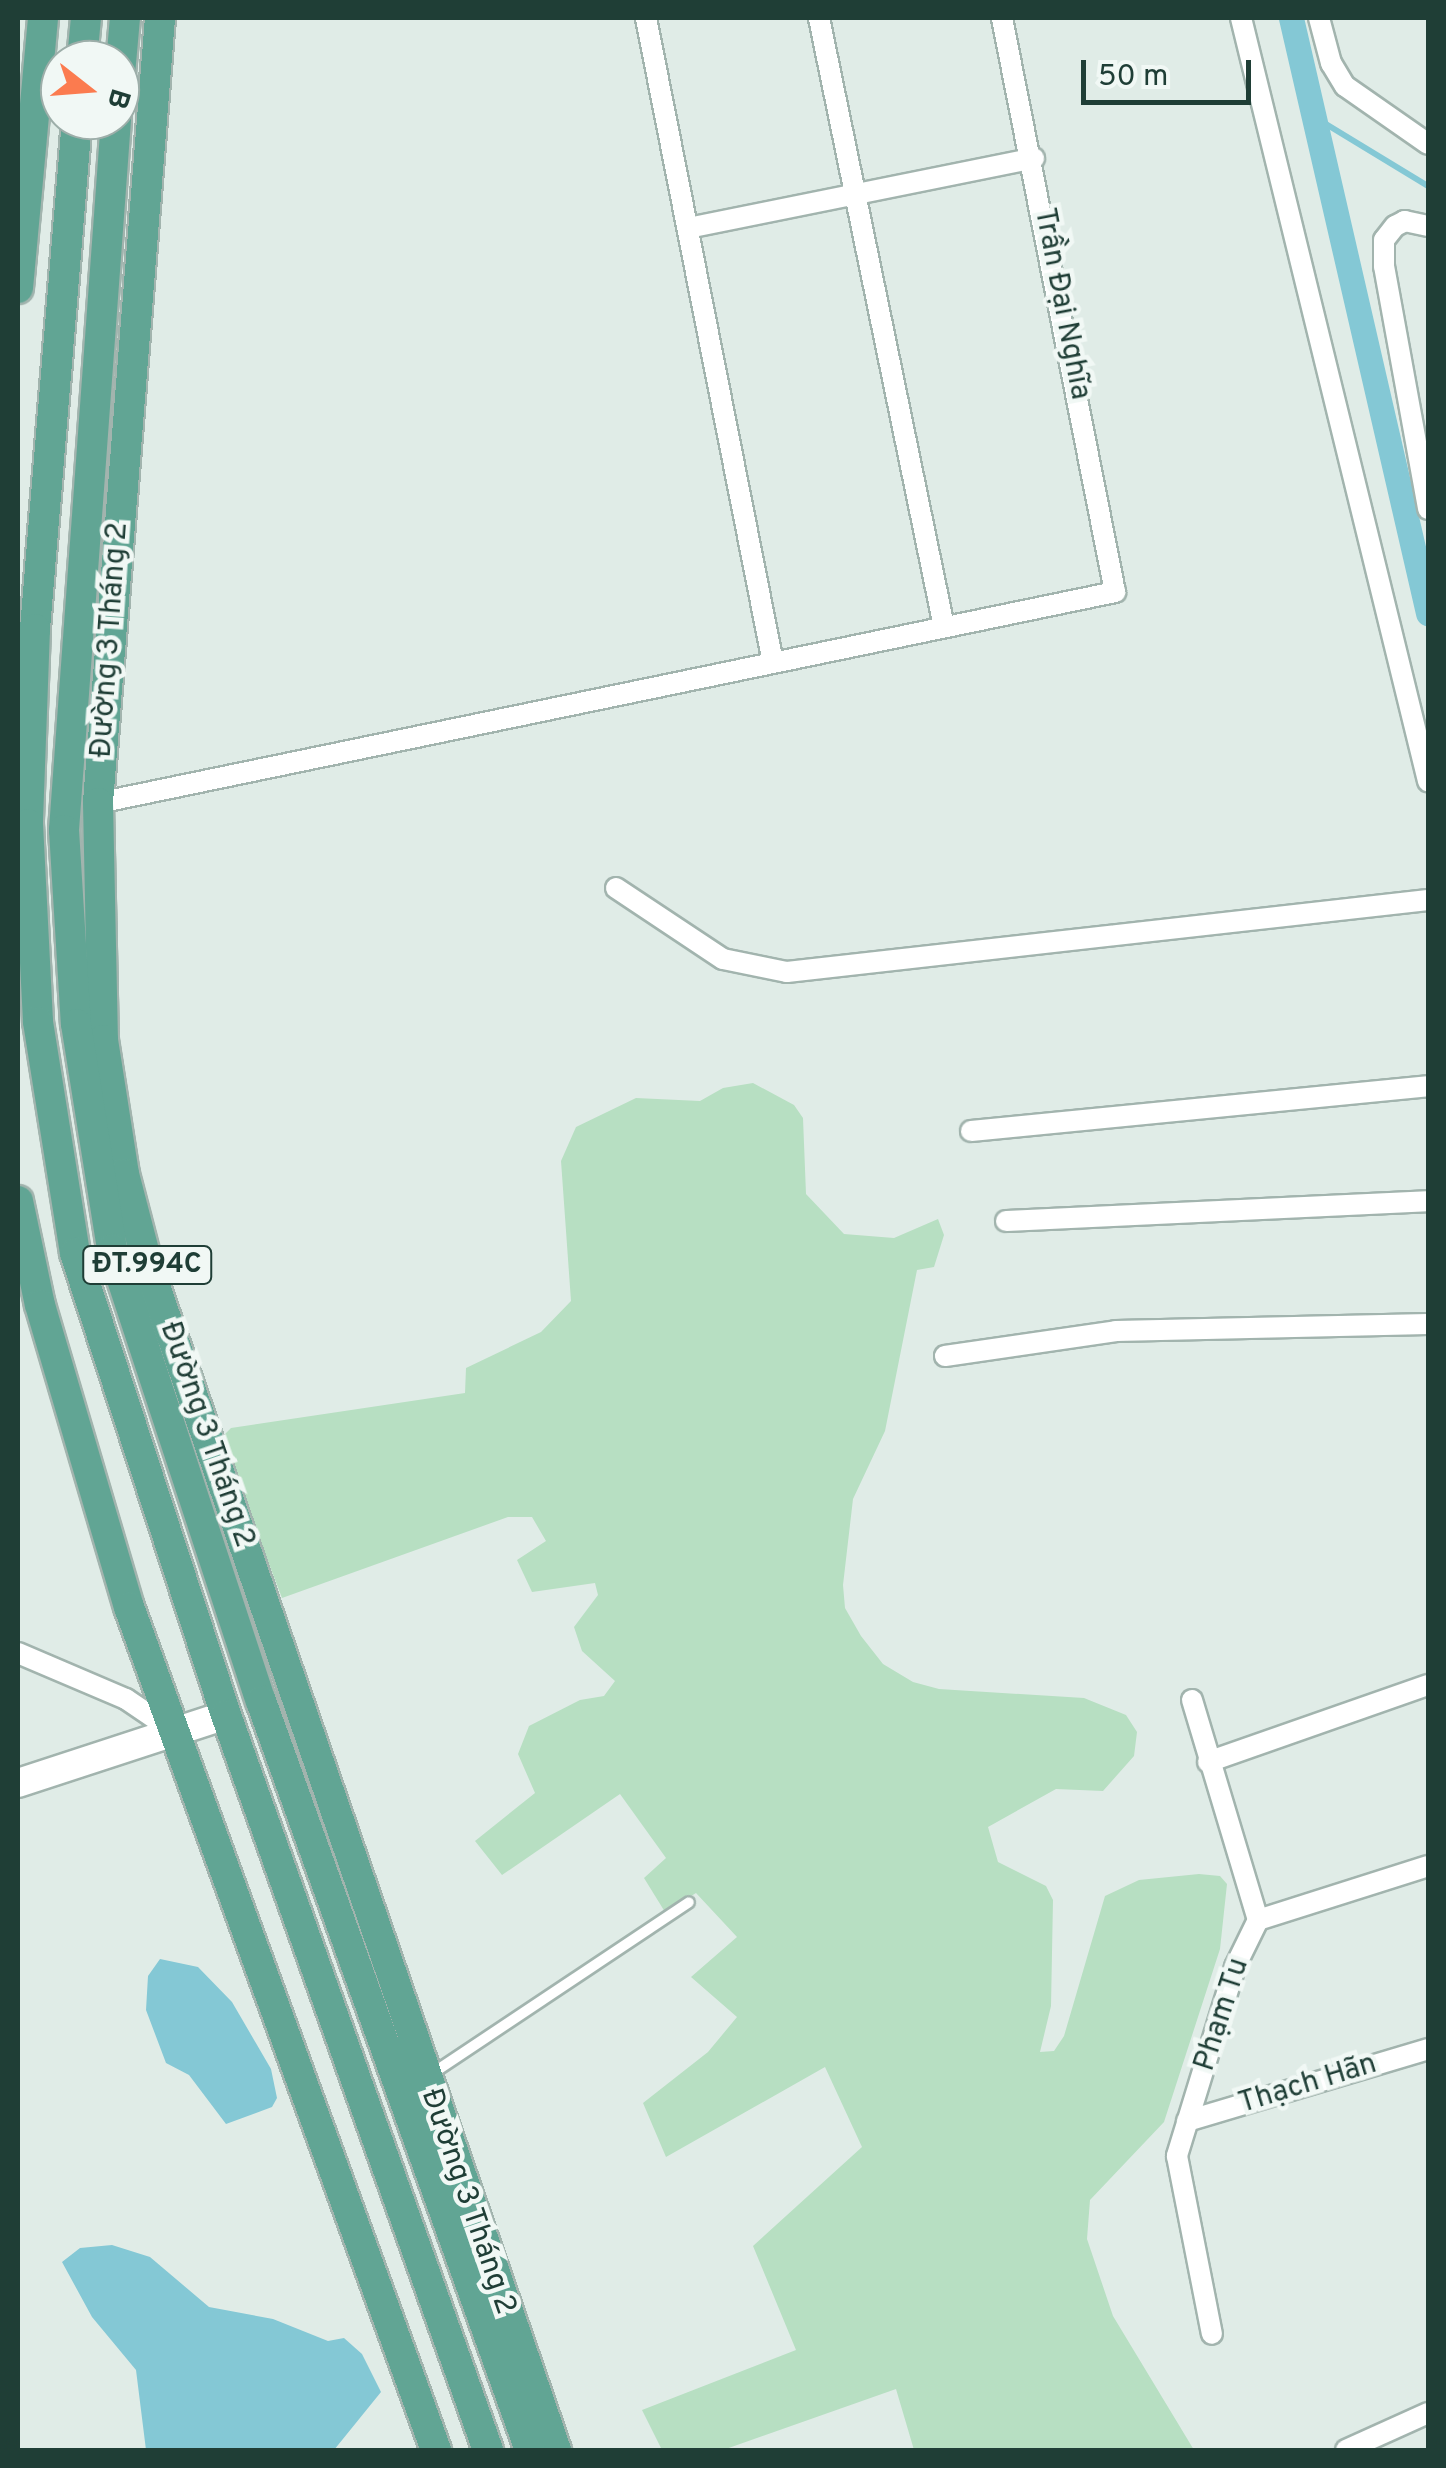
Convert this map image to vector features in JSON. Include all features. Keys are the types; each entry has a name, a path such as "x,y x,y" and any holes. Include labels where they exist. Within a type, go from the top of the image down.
{"main road":[{"path":"18,288 43,18"},
{"name":"Đường 3 Tháng 2","path":"160,18 98,803 103,1040 124,1174 148,1266 556,2450"},
{"name":"Đường 3 Tháng 2","path":"75,140 34,668 28,824 38,1022 75,1253 226,1715 488,2450"},
{"name":"Đường 3 Tháng 2","path":"115,140 64,830 76,1024 112,1249 261,1701 530,2450"},
{"path":"18,1201 40,1306 129,1606 436,2450"},
{"path":"226,1715 294,1689"}],"street":[{"path":"646,18 774,662"},
{"path":"98,803 944,627 819,18"},
{"name":"Trần Đại Nghĩa","path":"944,627 1115,592 1034,158 1002,18"},
{"path":"1242,18 1428,781"},
{"path":"1319,18 1330,62 1345,86 1428,144"},
{"path":"688,228 1034,158"},
{"path":"1428,226 1405,221 1394,226 1384,240 1384,266 1428,504"},
{"path":"616,888 722,959 787,972 1428,900"},
{"path":"971,1131 1428,1086"},
{"path":"1006,1220 1428,1201"},
{"path":"945,1356 1116,1332 1428,1324"},
{"path":"18,1653 126,1699 178,1734"},
{"path":"1208,1762 1428,1685"},
{"name":"Phạm Tu","path":"1192,1700 1258,1920 1235,1968 1177,2156 1182,2201 1212,2334"},
{"path":"18,1783 178,1734 226,1715"},
{"path":"1258,1920 1428,1866"},
{"name":"Thạch Hãn","path":"1187,2121 1428,2048"},
{"path":"1346,2450 1428,2413"}],"lane":[{"path":"425,2078 689,1902"}],"green space":[{"path":"753,1083 794,1105 803,1118 806,1194 844,1234 894,1238 938,1219 944,1235 934,1267 917,1270 885,1431 853,1499 843,1585 845,1608 861,1636 883,1664 913,1682 939,1689 1084,1698 1126,1715 1137,1732 1134,1756 1103,1791 1056,1789 988,1827 998,1862 1046,1886 1053,1900 1051,2006 1040,2052 1054,2051 1064,2036 1105,1896 1139,1880 1199,1874 1220,1876 1227,1884 1220,1949 1164,2122 1090,2200 1087,2239 1113,2316 1194,2450 914,2450 896,2389 723,2450 662,2450 642,2410 796,2350 753,2246 862,2147 825,2067 666,2157 643,2103 708,2052 737,2017 691,1977 737,1937 696,1893 665,1912 644,1878 666,1858 620,1794 502,1875 475,1841 535,1793 518,1754 529,1726 580,1700 604,1696 615,1681 582,1651 574,1627 598,1595 595,1583 532,1592 517,1560 546,1541 532,1517 508,1517 282,1598 221,1438 231,1428 465,1393 466,1368 541,1332 571,1301 561,1161 576,1127 636,1098 700,1101 723,1088"}],"water":[{"path":"160,1959 198,1967 232,2002 271,2069 277,2098 272,2107 226,2124 189,2075 166,2063 146,2010 148,1976"},
{"path":"112,2245 150,2257 209,2307 273,2319 328,2341 344,2338 362,2354 381,2392 334,2450 146,2450 136,2370 92,2317 62,2262 80,2248"}],"waterway":[{"path":"1291,18 1428,613"},
{"path":"1316,118 1428,186"}]}
